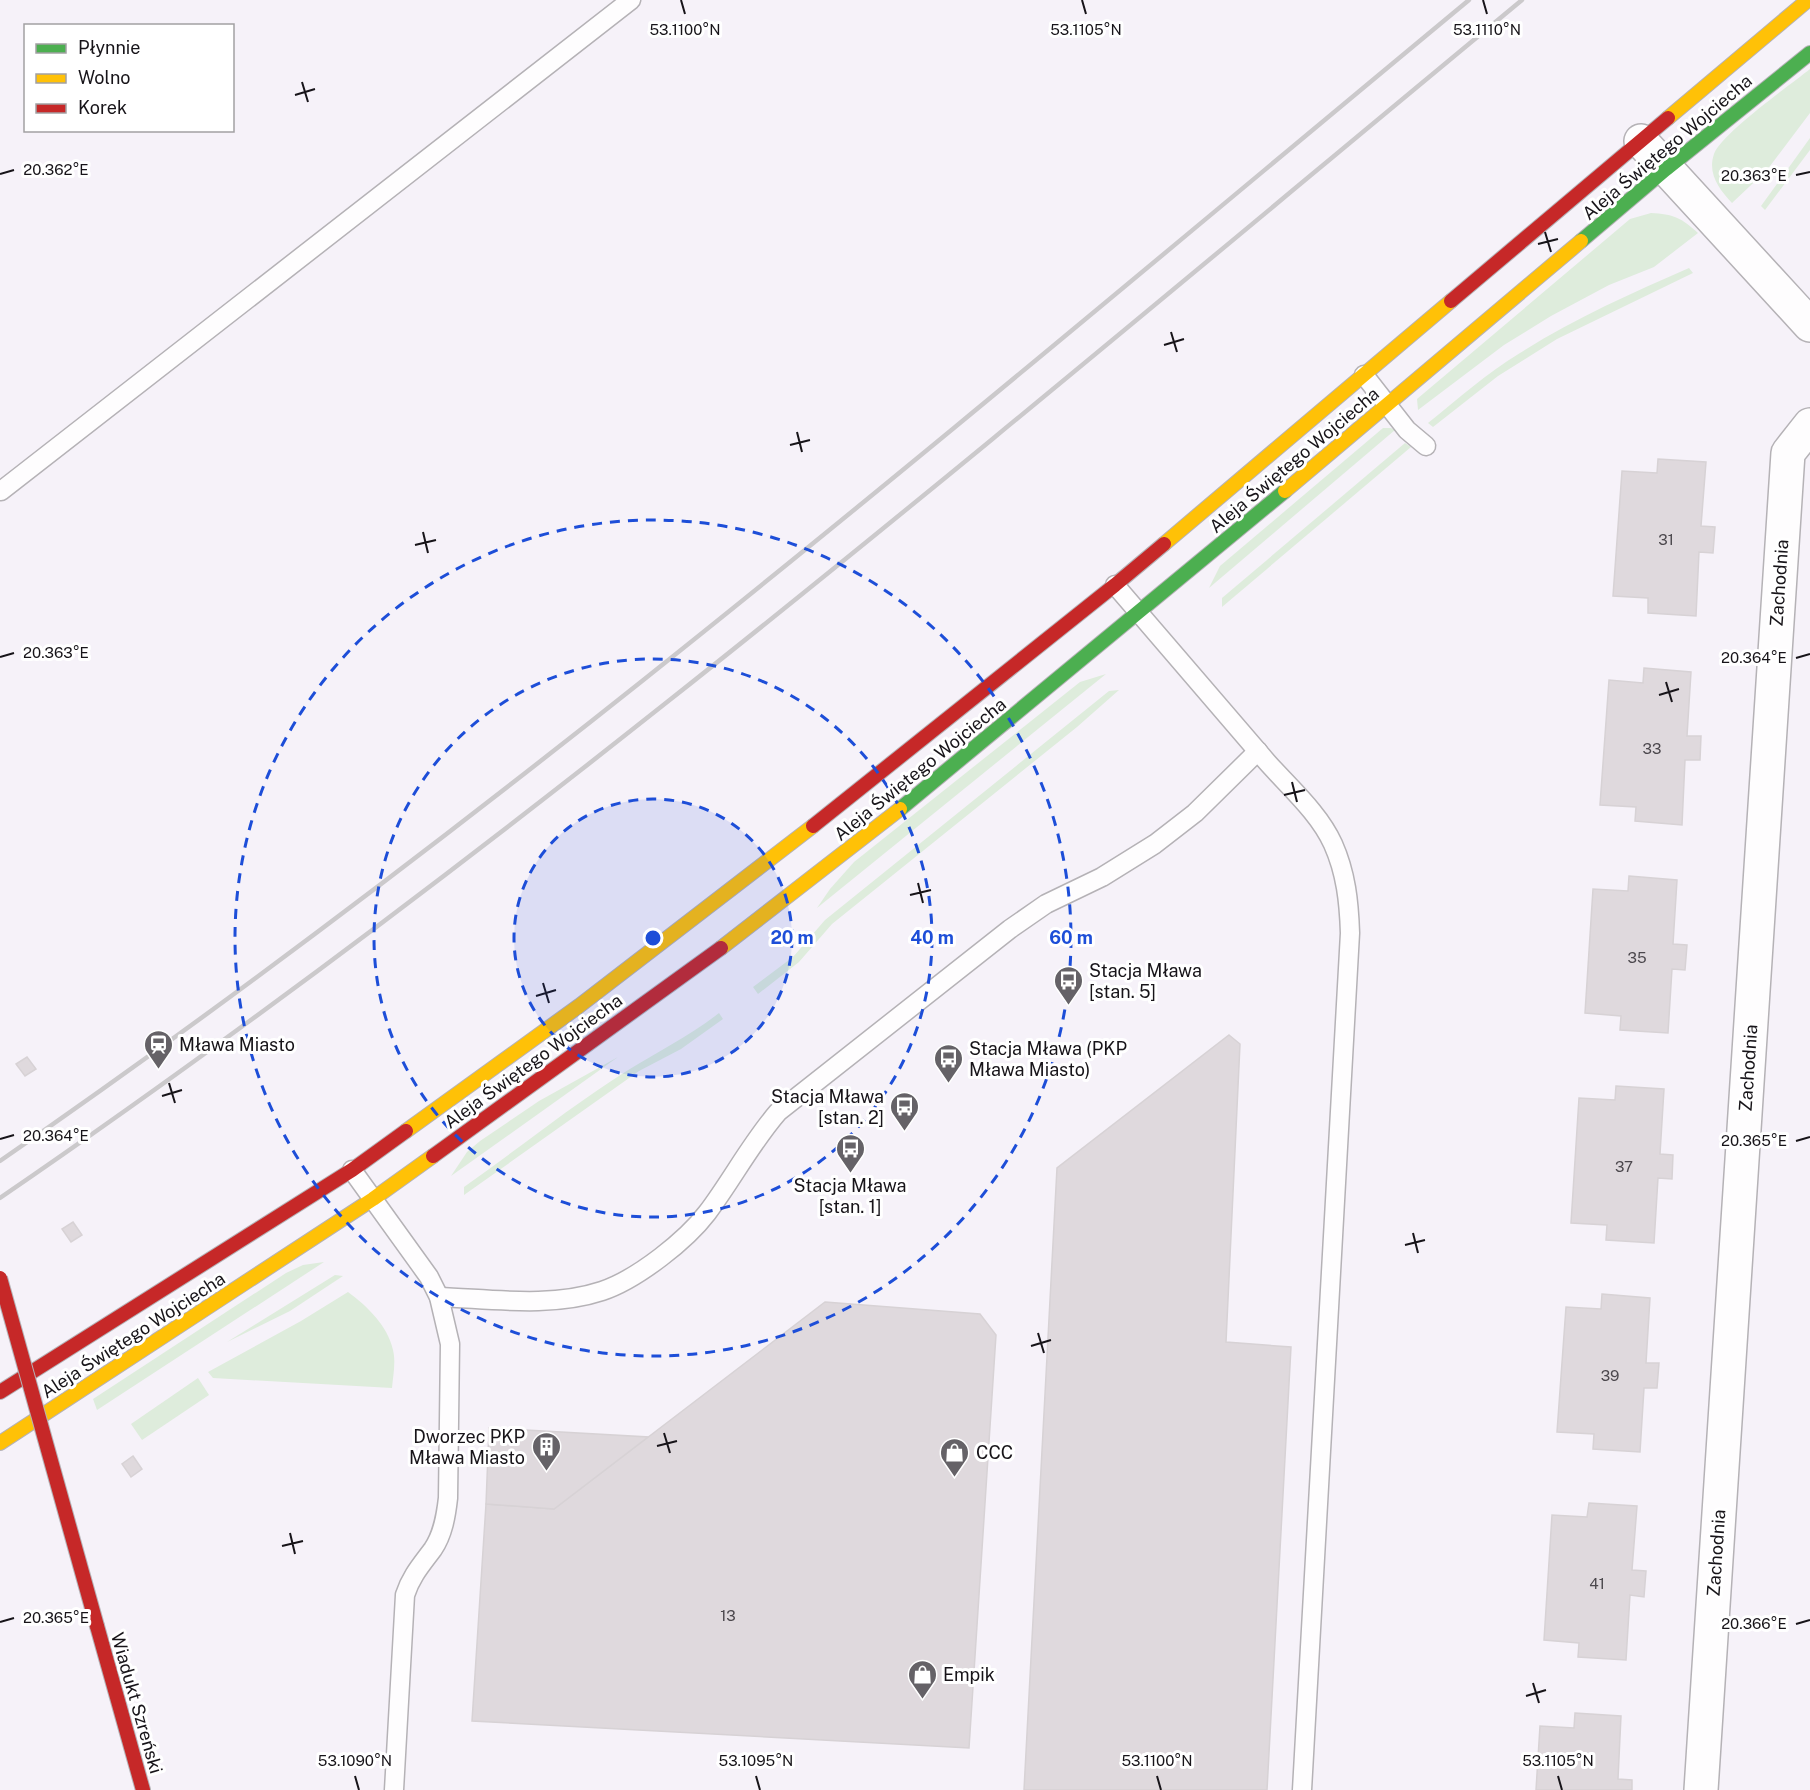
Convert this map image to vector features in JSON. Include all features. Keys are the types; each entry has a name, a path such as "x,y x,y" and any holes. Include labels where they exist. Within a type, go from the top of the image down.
{"street":[{"name":"Aleja Świętego Wojciecha","path":"0,1392 352,1170 579,1006 798,838 1115,585 1808,0"},
{"name":"Aleja Świętego Wojciecha","path":"0,1443 373,1199 721,948 924,791 1388,405 1666,169 1810,53"},
{"path":"1641,141 1810,326"},
{"name":"Zachodnia","path":"1701,1790 1788,453 1810,425"},
{"name":"Wiadukt Szreński","path":"0,1278 143,1790"}],"lane":[{"path":"1,491 631,0"},
{"path":"1364,375 1407,430 1426,446"},
{"path":"1115,585 1314,814 1326,833 1344,873 1349,898 1349,945 1302,1790"},
{"path":"439,1297 566,1299 604,1290 644,1269 678,1244 705,1215 732,1179 755,1141 778,1112 1010,929 1046,904 1102,877 1155,844 1195,813 1258,751"},
{"path":"352,1170 429,1277 439,1297 450,1344 446,1517 440,1536 413,1576 405,1594 394,1790"}],"green space":[{"path":"1810,69 1810,113 1767,170 1732,203 1713,175 1712,161 1719,145 1742,123"},
{"path":"1810,138 1810,150 1765,210 1761,206"},
{"path":"1651,213 1677,218 1698,233 1654,267 1609,285 1551,316 1504,345 1418,410 1417,399 1630,219"},
{"path":"1689,268 1693,273 1557,339 1498,376 1433,427 1428,423 1496,369 1540,341 1603,307"},
{"path":"1383,428 1395,430 1209,588 1220,566"},
{"path":"1405,443 1411,447 1222,607 1222,598"},
{"path":"1106,674 817,908 854,862 1080,682"},
{"path":"1119,690 1077,727 832,924 799,962 758,994 753,987 793,957 825,920 1109,691"},
{"path":"719,1013 723,1019 681,1049 639,1071 464,1195 464,1187 584,1099"},
{"path":"618,1057 451,1176 467,1152 480,1141 539,1101"},
{"path":"324,1262 97,1410 93,1399 286,1273 303,1265"},
{"path":"335,1275 343,1276 290,1311 227,1342"},
{"path":"348,1292 376,1317 387,1333 394,1359 392,1388 213,1378 208,1372 301,1321"},
{"path":"198,1378 209,1395 142,1440 131,1424"}],"building":[{"path":"1658,459 1706,462 1701,526 1715,527 1713,553 1699,552 1696,616 1648,613 1648,598 1613,596 1622,471 1657,473"},
{"path":"1644,668 1691,672 1687,736 1701,736 1700,760 1685,760 1682,825 1635,821 1636,807 1600,805 1609,680 1643,683"},
{"path":"1629,876 1677,880 1673,944 1687,945 1685,970 1672,969 1668,1033 1620,1030 1621,1016 1585,1013 1593,889 1628,891"},
{"path":"1229,1035 1240,1044 1226,1342 1291,1347 1267,1790 1024,1790 1057,1168"},
{"path":"27,1057 36,1069 25,1076 16,1064"},
{"path":"1616,1086 1664,1089 1660,1154 1673,1155 1672,1179 1658,1178 1654,1243 1606,1240 1607,1225 1571,1223 1579,1098 1615,1100"},
{"path":"73,1222 82,1235 71,1242 62,1229"},
{"path":"1602,1294 1650,1298 1646,1363 1659,1363 1657,1388 1644,1388 1640,1452 1593,1449 1594,1434 1557,1432 1566,1307 1601,1309"},
{"path":"825,1302 980,1314 996,1335 969,1748 472,1721 486,1504 554,1509"},
{"name":"Dworzec PKP Mława Miasto","path":"489,1428 648,1437 554,1509 486,1504"},
{"path":"133,1456 142,1469 131,1477 122,1464"},
{"path":"1589,1503 1637,1506 1632,1570 1646,1571 1644,1597 1630,1595 1626,1660 1578,1657 1579,1643 1544,1640 1552,1515 1587,1517"},
{"path":"1575,1713 1621,1716 1618,1779 1632,1780 1632,1790 1536,1790 1540,1726 1574,1728"}],"railway":[{"path":"0,1161 191,1026 379,886 564,743 929,449 1469,0"},
{"path":"0,1198 198,1059 393,915 584,767 962,464 1522,0"}],"traffic: fast":[{"path":"1581,241 1810,53"},
{"path":"900,809 1285,491"}],"traffic: slow":[{"path":"1668,118 1808,0"},
{"path":"1285,491 1581,241"},
{"path":"1164,544 1451,301"},
{"path":"721,948 900,809"},
{"path":"406,1131 579,1006 813,826"},
{"path":"0,1443 373,1199 433,1156"}],"traffic: jam":[{"path":"1451,301 1668,118"},
{"path":"813,826 1164,544"},
{"path":"433,1156 721,948"},
{"path":"0,1392 352,1170 406,1131"},
{"path":"0,1278 97,1626"},
{"path":"97,1626 143,1790"}],"place":[{"name":"Stacja Mława [stan. 5]","path":"1068,1006"},
{"name":"Mława Miasto","path":"158,1070"},
{"name":"Stacja Mława (PKP Mława Miasto)","path":"948,1084"},
{"name":"Stacja Mława [stan. 2]","path":"905,1132"},
{"name":"Stacja Mława [stan. 1]","path":"850,1174"},
{"name":"Dworzec PKP Mława Miasto","path":"546,1472"},
{"name":"CCC","path":"955,1478"},
{"name":"Empik","path":"922,1700"}]}
